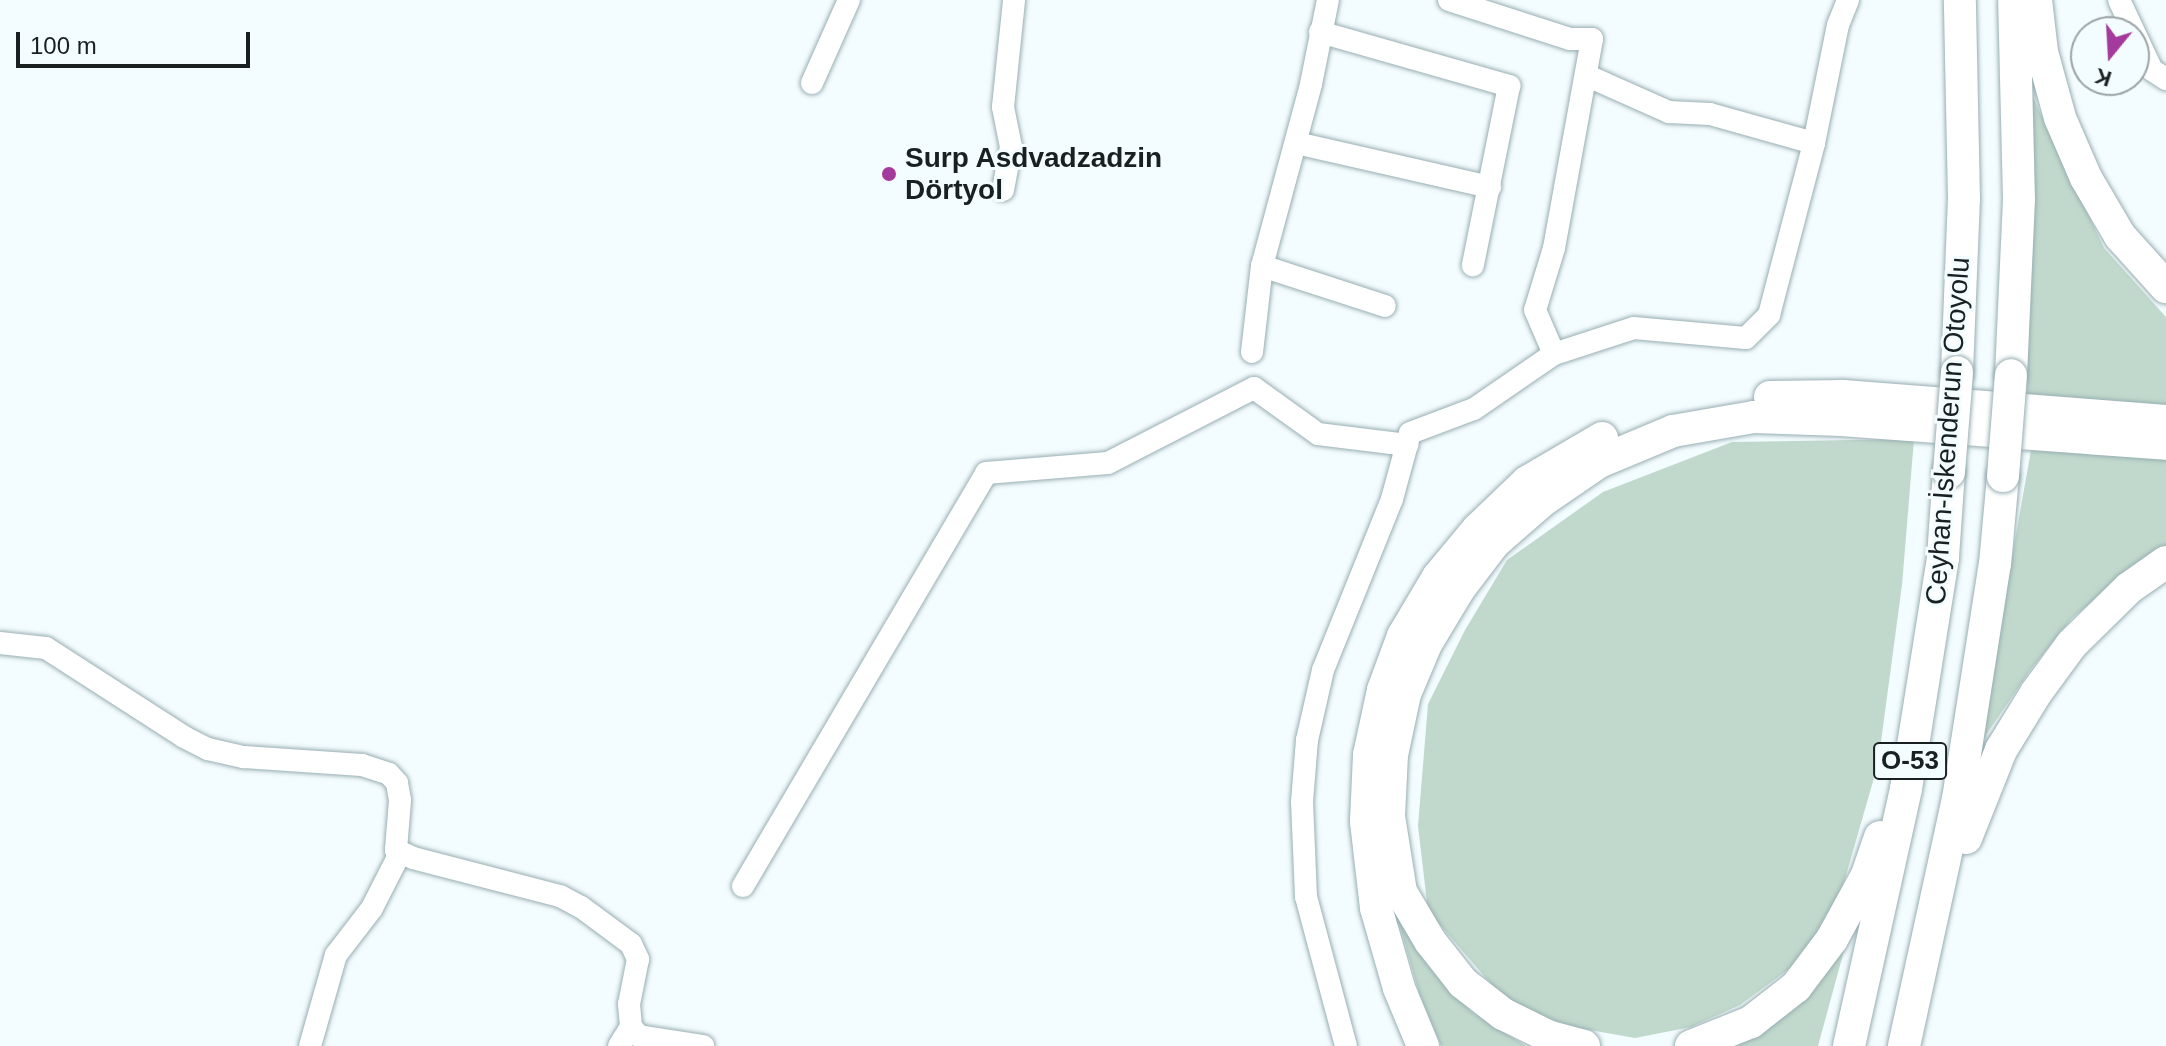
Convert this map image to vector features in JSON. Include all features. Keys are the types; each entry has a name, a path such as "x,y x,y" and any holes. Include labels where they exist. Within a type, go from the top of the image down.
{"highway":[{"name":"Ceyhan-İskenderun Otoyolu","path":"1849,1046 1906,789 1943,557 1957,372 1964,199 1960,0"},
{"name":"Ceyhan-İskenderun Otoyolu","path":"1906,1046 1958,799 1995,564 2011,375 2019,200 2014,0"},
{"path":"2036,0 2042,52 2060,118 2086,178 2120,236 2166,287"},
{"path":"1423,1046 1399,988 1376,908 1366,821 1369,755 1383,690 1403,636 1438,577 1478,529 1527,482 1589,443 1668,412 1755,397 1843,396 2166,421"},
{"path":"1584,1046 1550,1037 1503,1014 1463,983 1430,941 1401,892 1389,816 1392,755 1405,694 1426,644 1459,589 1494,543 1542,501 1599,462 1673,431 1754,417 1841,420 2166,444"},
{"path":"1691,1046 1751,1022 1796,987 1832,939 1867,875 1896,792 1943,557"},
{"path":"1906,1046 1969,828 2001,750 2036,693 2072,644 2129,588 2166,562"}],"street":[{"path":"812,83 849,0"},
{"path":"1003,190 1011,147 1003,107 1014,0"},
{"path":"1252,352 1262,266 1296,143 1328,0"},
{"path":"1449,0 1570,39 1592,39 1588,76 1554,248 1535,310 1554,354"},
{"path":"1346,1046 1306,897 1302,802 1307,740 1323,670 1392,499 1410,433 1474,409 1554,354 1634,328 1746,338 1769,315 1814,143 1838,25 1848,0"},
{"path":"2119,0 2152,70 2166,79"},
{"path":"1320,32 1509,86 1473,265"},
{"path":"1588,76 1669,112 1710,114 1814,143"},
{"path":"1296,143 1490,187"},
{"path":"1262,266 1385,306"},
{"path":"743,886 986,473 1108,463 1254,388 1318,434 1407,445"},
{"path":"0,643 46,648 184,737 208,749 244,757 362,765 389,774 397,783 400,800 396,850 399,855 372,908 336,955 310,1046"},
{"path":"396,850 560,896 609,927 631,944 638,959 625,1036 703,1046"}],"green space":[{"path":"2030,91 2104,248 2166,317 2166,412 2027,400"},
{"path":"1914,439 1902,585 1878,764 1840,896 1797,963 1740,1005 1691,1027 1635,1038 1573,1027 1510,1006 1428,911 1418,826 1428,704 1465,630 1507,560 1603,492 1732,442"},
{"path":"2031,450 2166,457 2166,546 2150,555 2072,618 2031,669 1979,745"},
{"path":"1384,870 1422,957 1472,1012 1526,1046 1441,1046 1420,996"},
{"path":"1848,936 1818,1046 1727,1046"}],"place":[{"name":"Surp Asdvadzadzin Dörtyol","path":"889,174"}]}
